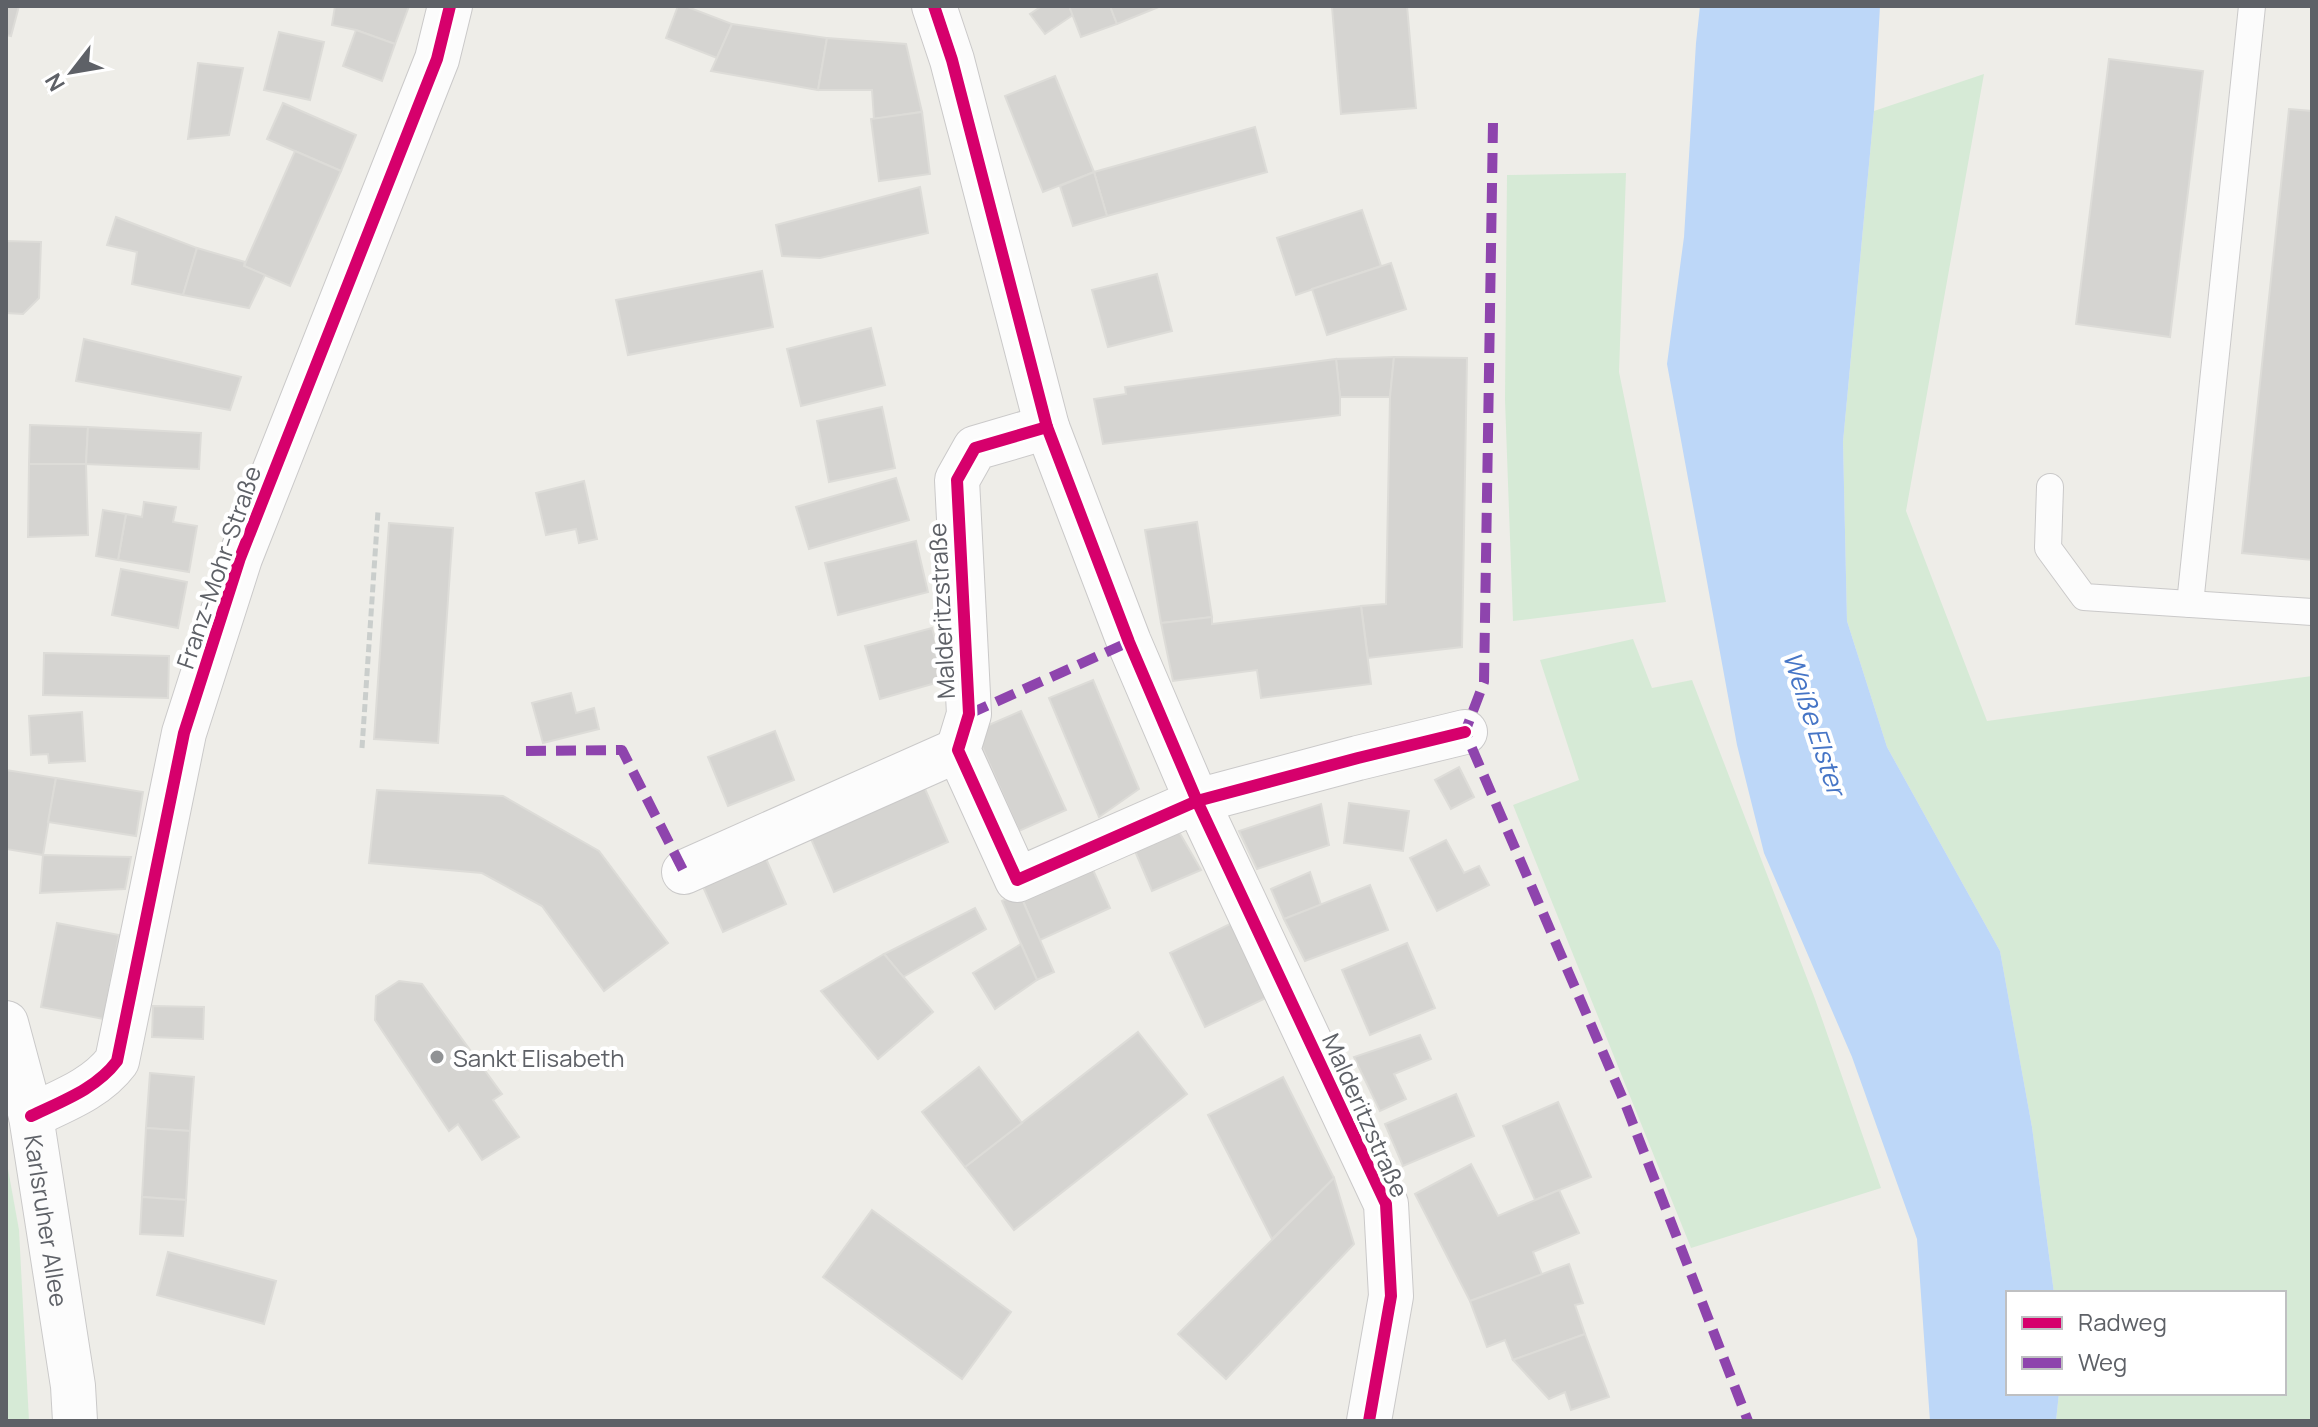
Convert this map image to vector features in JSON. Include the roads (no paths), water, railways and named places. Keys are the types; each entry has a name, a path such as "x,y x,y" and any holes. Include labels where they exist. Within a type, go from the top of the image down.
{"street":[{"name":"Franz-Mohr-Straße","path":"31,1116 78,1094 107,1073 117,1061 184,733 240,558 437,59 450,6"},
{"name":"Malderitzstraße","path":"934,6 952,60 1047,427 1129,642 1197,801 1386,1204 1391,1296 1369,1421"},
{"name":"Malderitzstraße","path":"958,750 969,714 957,480 975,448 1047,427"},
{"path":"684,872 958,750 1017,880 1197,801 1465,732"},
{"name":"Karlsruher Allee","path":"6,1023 31,1116 73,1386 75,1421"}],"lane":[{"path":"2190,604 2252,6"},
{"path":"2050,487 2048,548 2084,597 2312,612"}],"water":[{"name":"Weiße Elster","path":"1700,6 1880,6 1874,111 1843,442 1847,621 1887,747 2000,951 2032,1127 2054,1291 2006,1291 2006,1395 2059,1395 2056,1421 1930,1421 1917,1239 1852,1057 1764,853 1737,745 1667,364 1684,237"}],"place":[{"name":"Sankt Elisabeth","path":"437,1057"}]}
